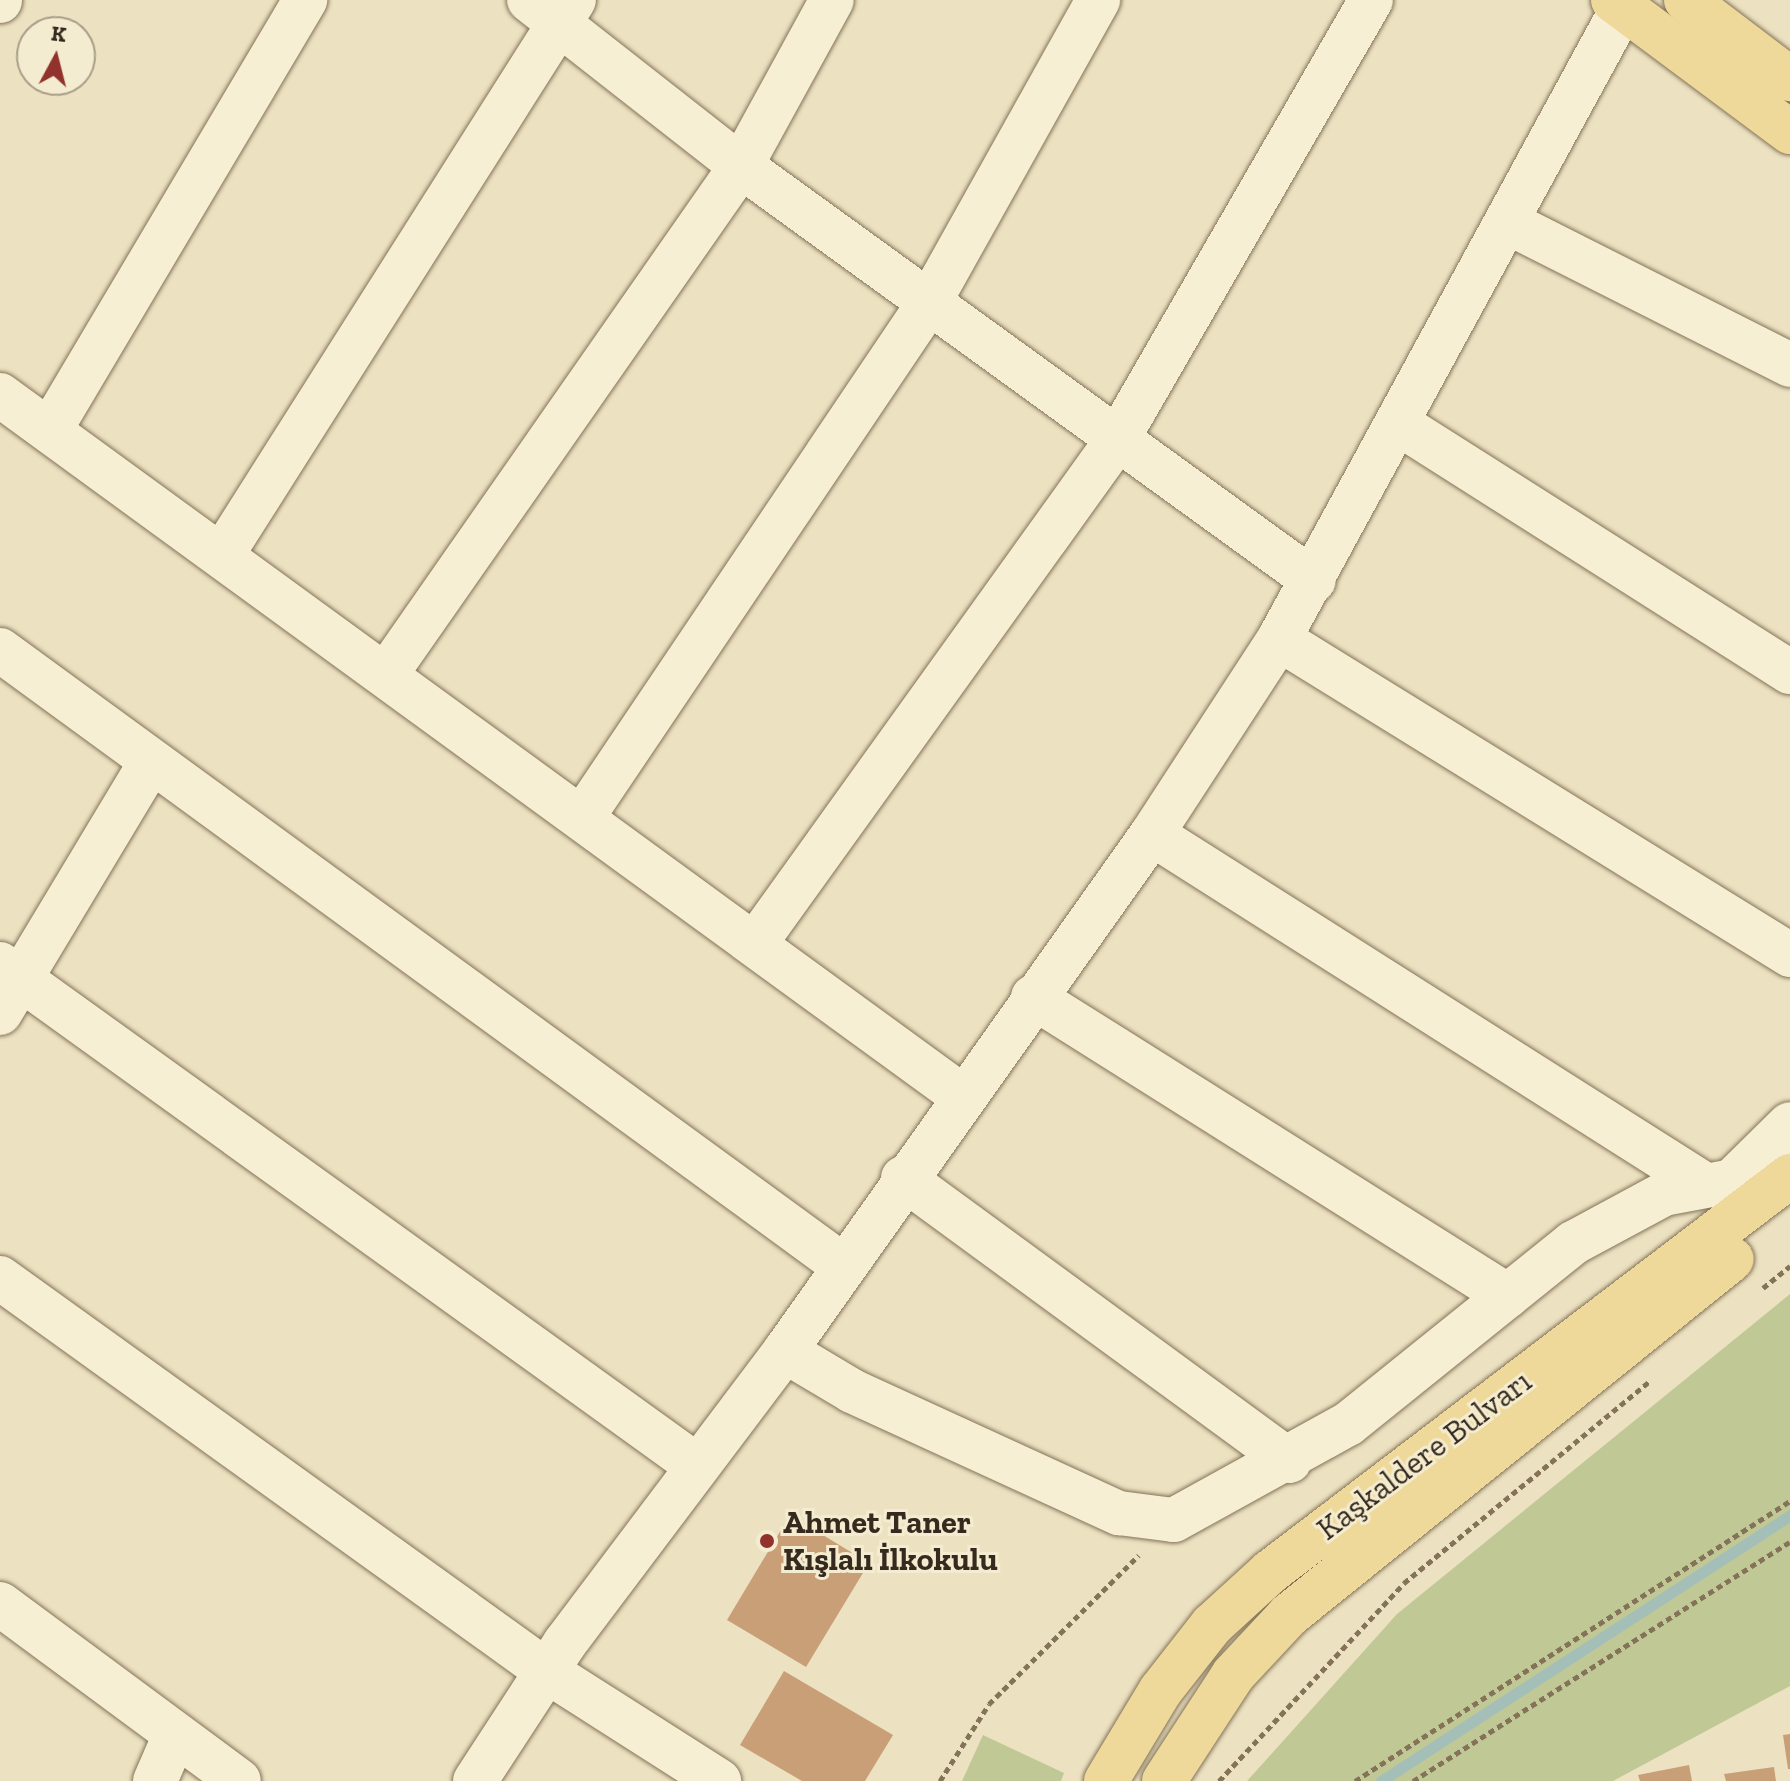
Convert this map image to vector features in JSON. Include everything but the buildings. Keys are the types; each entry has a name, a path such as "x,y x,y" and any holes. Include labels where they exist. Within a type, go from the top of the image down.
{"main road":[{"path":"1686,0 1790,79"},
{"path":"1621,2 1790,132"},
{"name":"Kaşkaldere Bulvarı","path":"1106,1781 1161,1690 1212,1625 1270,1572 1790,1176"},
{"name":"Kaşkaldere Bulvarı","path":"1164,1781 1233,1675 1289,1615 1790,1213"}],"street":[{"path":"50,430 305,0"},
{"path":"387,673 741,166 832,0"},
{"path":"584,815 930,301 1098,0"},
{"path":"757,941 1117,440 1371,0"},
{"path":"475,1781 548,1672 696,1465 785,1351 903,1178 1152,834 1279,639 1314,581 1509,223 1621,2"},
{"path":"222,555 555,8 741,166 1314,581"},
{"path":"1509,223 1790,365"},
{"path":"0,395 757,941 962,1096"},
{"path":"1399,424 1790,672"},
{"path":"1279,639 1790,955"},
{"path":"0,650 842,1265"},
{"path":"151,762 7,985 696,1465"},
{"path":"1152,834 1705,1185"},
{"path":"1033,997 1508,1296"},
{"path":"785,1351 852,1391 1119,1513 1174,1520 1289,1461 1348,1424 1573,1243 1636,1206 1705,1185 1732,1181 1751,1168 1790,1124"},
{"path":"903,1178 1289,1461"},
{"path":"0,1278 548,1672 719,1781"},
{"path":"0,1604 239,1781"},
{"path":"155,1781 175,1735"}],"path":[{"path":"1754,1295 1790,1266"},
{"path":"1219,1781 1404,1583 1657,1375"},
{"path":"1355,1781 1790,1501"},
{"path":"940,1781 989,1704 1174,1520"},
{"path":"1413,1781 1790,1542"}],"green space":[{"path":"1790,1294 1790,1686 1613,1781 1247,1781 1397,1614"},
{"path":"983,1735 1064,1773 1061,1781 962,1781"}],"waterway":[{"path":"1381,1781 1790,1515"}],"place":[{"name":"Ahmet Taner Kışlalı İlkokulu","path":"767,1541"}]}
